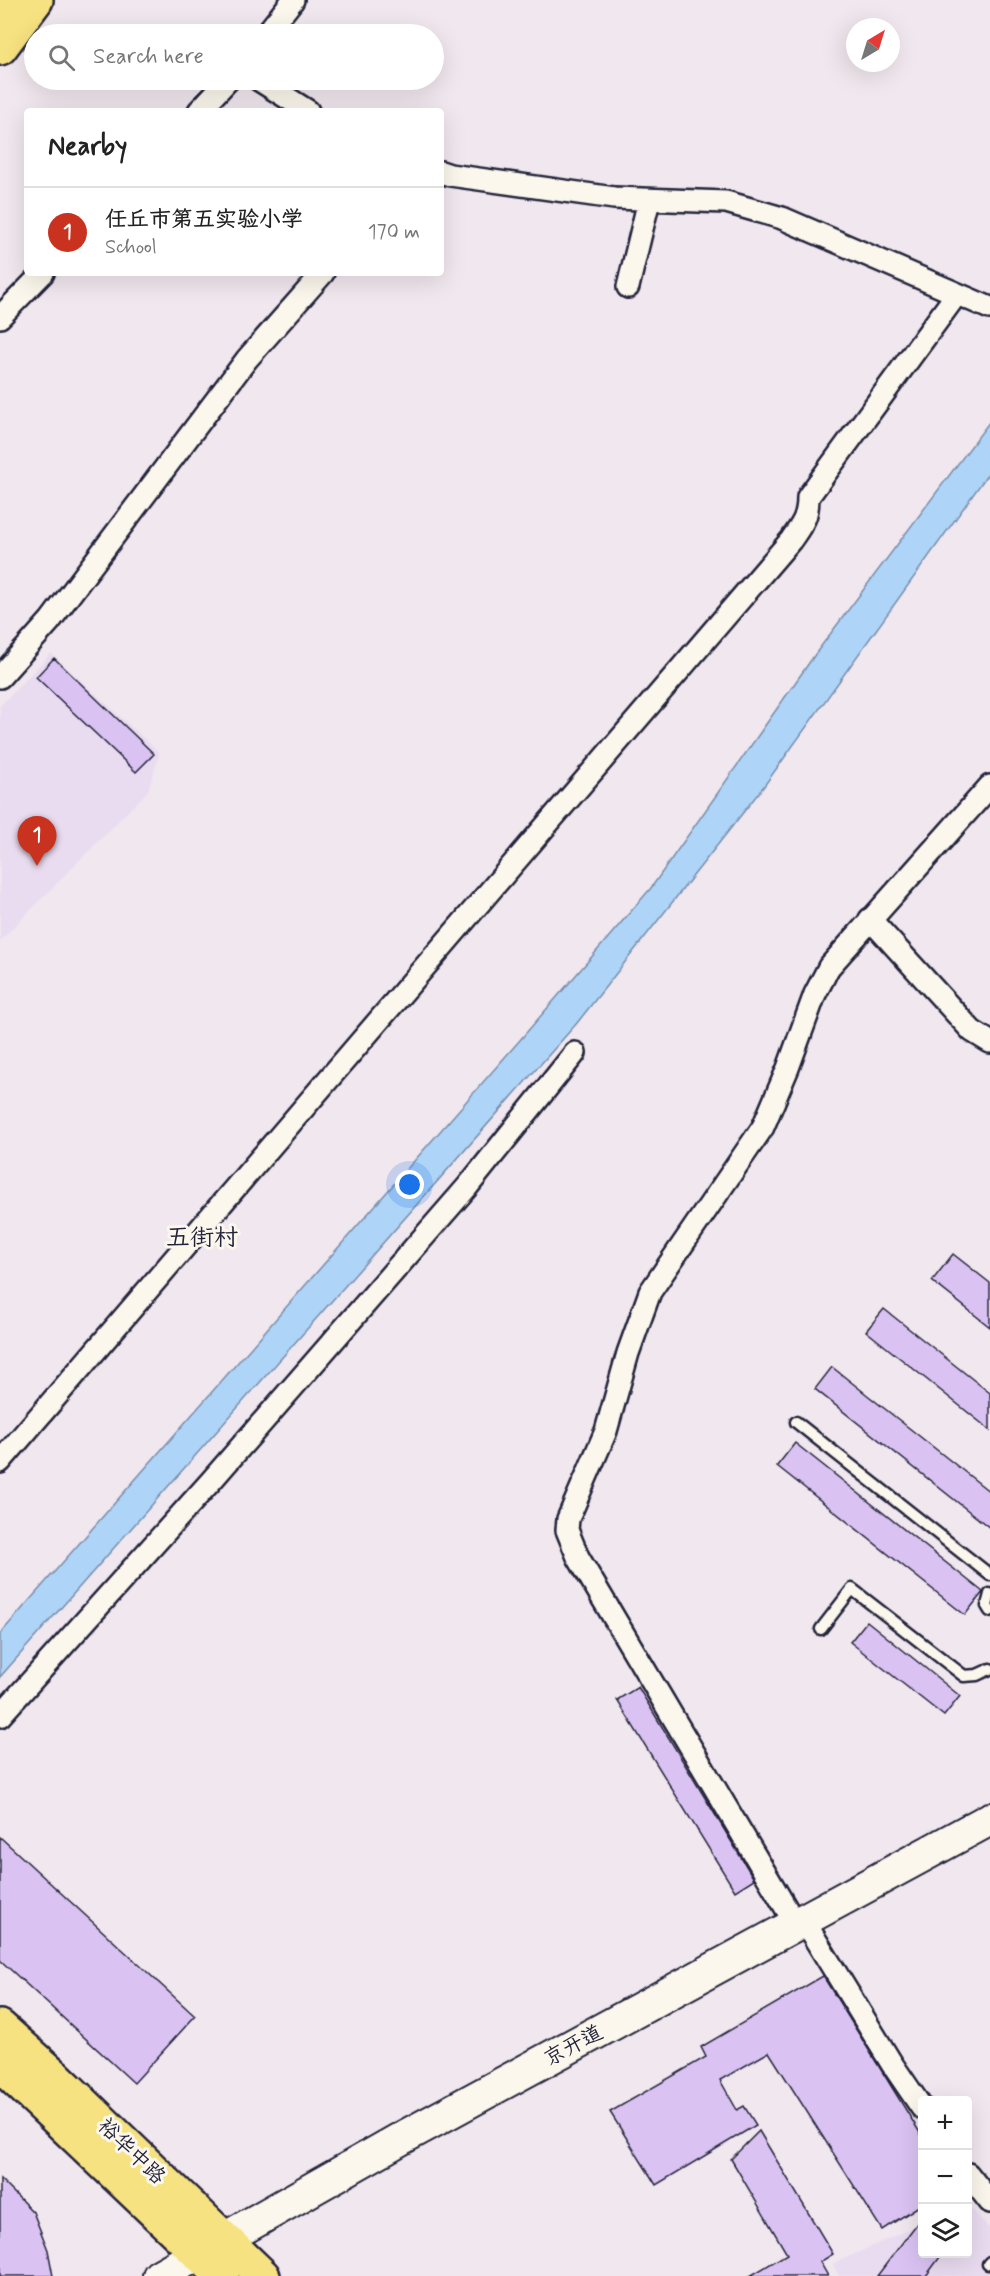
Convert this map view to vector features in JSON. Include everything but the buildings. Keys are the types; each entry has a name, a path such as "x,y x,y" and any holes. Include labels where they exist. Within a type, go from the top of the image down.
{"main road":[{"path":"0,7 5,0"},
{"path":"0,48 36,0"},
{"name":"京开道","path":"159,2276 412,2133 990,1819"},
{"name":"裕华中路","path":"0,2027 54,2075 212,2246 222,2276"},
{"name":"裕华中路","path":"0,2065 212,2246 263,2276"}],"street":[{"path":"274,24 293,0"},
{"path":"202,108 219,90"},
{"path":"275,90 303,108"},
{"path":"444,173 614,198 726,202 782,218 990,308"},
{"path":"628,287 649,200"},
{"path":"0,317 40,276"},
{"path":"0,677 50,621 247,359 320,276"},
{"path":"0,1461 791,540 805,520 808,512 808,497 956,295"},
{"path":"918,2102 800,1923 578,1557 567,1530 568,1519 606,1431 628,1353 650,1292 763,1127 815,994 829,967 990,786"},
{"path":"870,919 972,1031 990,1042"},
{"path":"0,1716 211,1481 468,1186 575,1053"},
{"path":"972,2179 990,2202"}],"lane":[{"path":"796,1422 990,1575"},
{"path":"821,1629 852,1589 964,1676 977,1675 990,1669"},
{"path":"990,1594 987,1606 990,1611"}],"shaded area":[{"path":"51,653 160,753 148,791 0,941 0,706"},
{"path":"972,2209 990,2229 990,2276 839,2276 833,2264 918,2225 918,2258 972,2258"}],"water":[{"path":"990,421 990,471 764,786 577,1023 0,1677 0,1634 651,888 816,653"}],"place":[{"name":"任丘市第五实验小学","path":"37,866"}],"district":[{"name":"五街村","path":"202,1237"}]}
